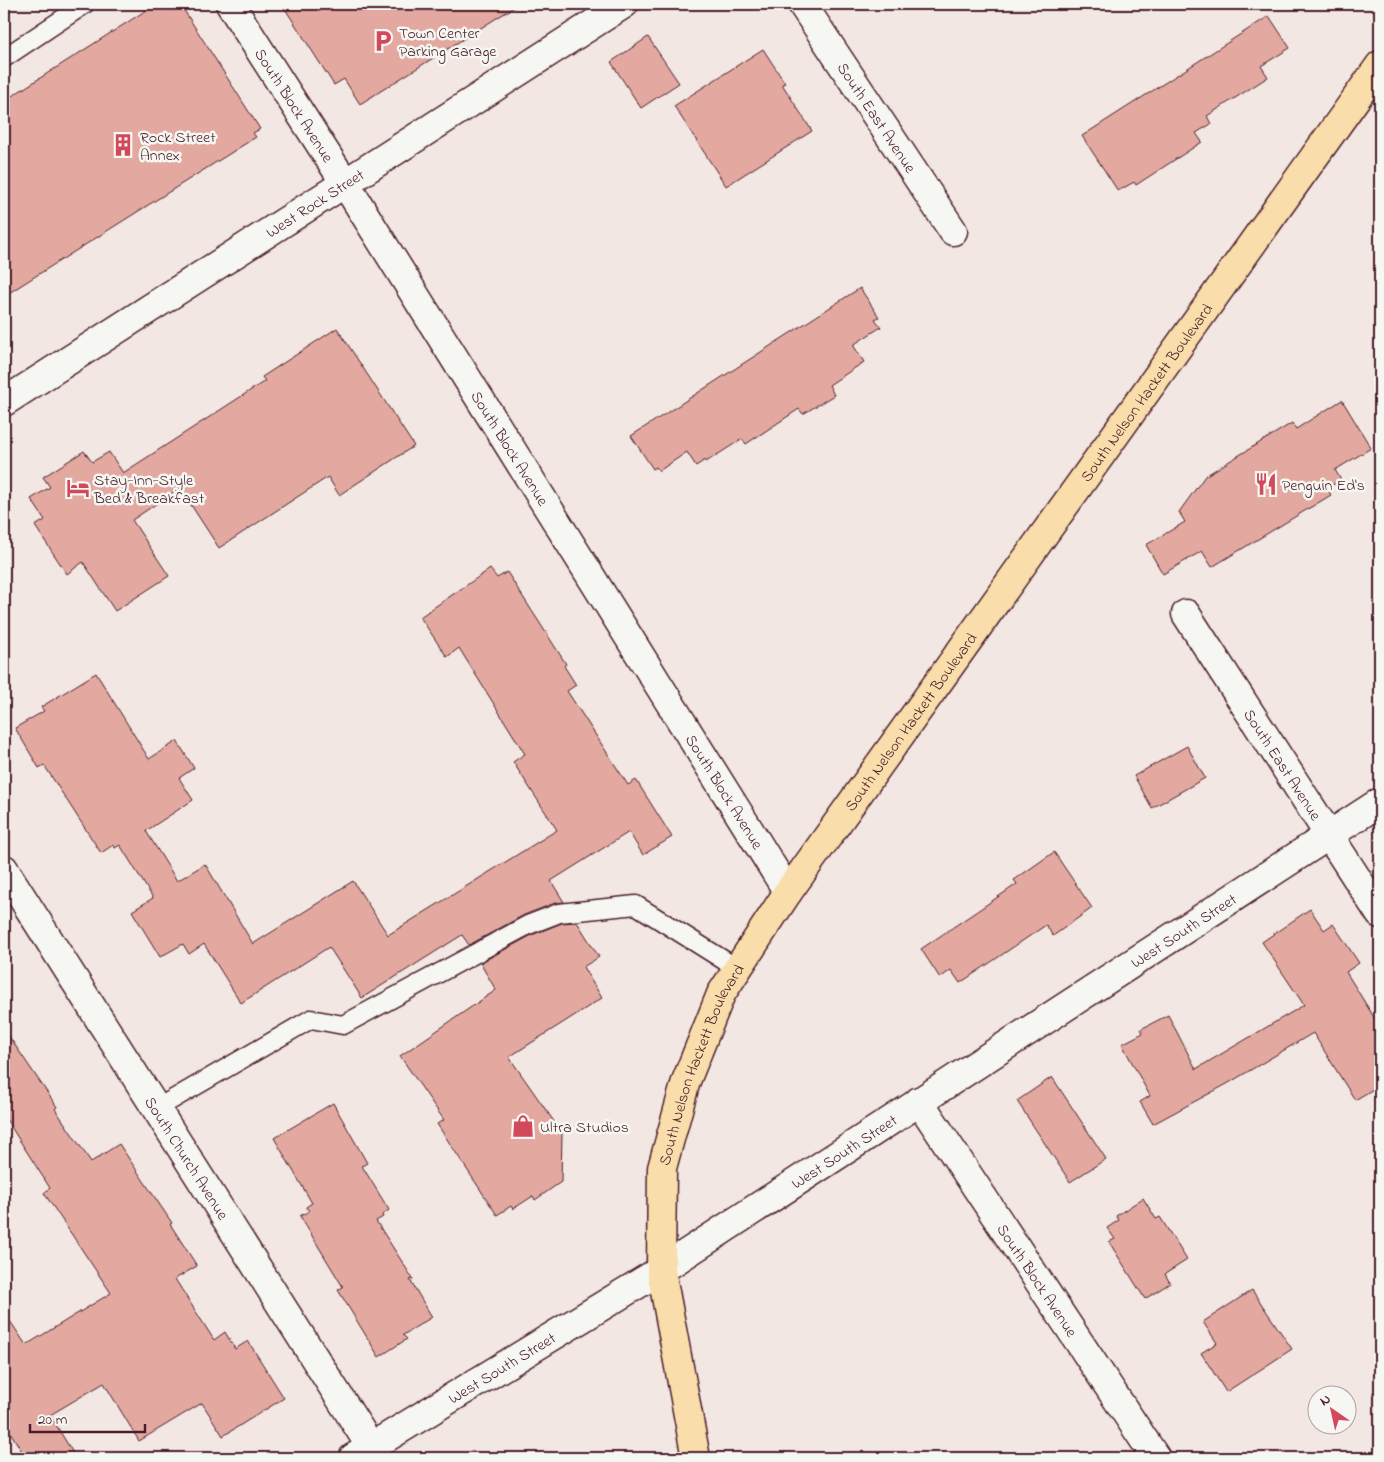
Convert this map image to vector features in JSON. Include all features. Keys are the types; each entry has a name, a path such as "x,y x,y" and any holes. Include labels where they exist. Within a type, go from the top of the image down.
{"main road":[{"name":"South Nelson Hackett Boulevard","path":"696,1458 661,1270 662,1168 686,1081 721,994 788,892 1380,65"}],"street":[{"name":"South Block Avenue","path":"230,4 345,183 788,892"},
{"name":"West Rock Street","path":"4,402 624,4"},
{"name":"South East Avenue","path":"802,4 953,231"},
{"name":"South East Avenue","path":"1186,614 1380,914"},
{"name":"West South Street","path":"362,1453 661,1270 1380,802"},
{"name":"South Church Avenue","path":"4,869 156,1109 362,1453"},
{"name":"South Block Avenue","path":"919,1101 1156,1458"}],"lane":[{"path":"4,58 85,4"},
{"path":"156,1109 311,1019 343,1025 528,925 559,913 636,905 738,969"}],"building":[{"name":"Rock Street Annex","path":"156,4 180,4 260,129 253,133 256,137 4,296 4,101"},
{"name":"Town Center Parking Garage","path":"282,4 519,4 360,104 344,79 334,85"},
{"path":"1269,16 1290,48 1261,66 1268,77 1207,116 1211,124 1196,133 1202,142 1136,185 1134,182 1118,191 1082,136"},
{"path":"648,37 679,83 641,108 611,62"},
{"path":"763,49 785,83 782,84 812,131 726,186 674,106"},
{"path":"860,288 879,317 875,319 881,327 853,345 864,362 829,385 834,395 803,414 799,409 746,444 742,439 706,462 705,460 696,466 687,452 659,471 656,467 653,469 631,436"},
{"path":"337,328 414,446 339,495 328,477 219,548 180,488 132,520 169,576 115,611 83,562 67,574 35,526 45,520 31,499 50,487 43,477 84,451 92,462 109,452 123,473 265,381 262,377"},
{"name":"Penguin Ed's","path":"1342,400 1371,448 1335,470 1341,480 1327,488 1331,495 1212,567 1202,551 1163,574 1146,545 1185,522 1179,512 1205,476 1292,423 1296,429"},
{"path":"490,569 497,578 507,572 566,664 564,666 576,685 567,691 628,785 636,780 672,837 643,855 629,832 551,881 564,902 555,903 524,915 469,945 462,935 362,998 329,947 241,1003 204,944 189,954 183,944 160,957 132,911 153,898 120,845 115,848 113,845 101,853 44,765 39,768 15,728 44,711 41,707 96,673 149,759 177,741 194,768 179,778 193,800 146,831 177,881 205,864 253,944 353,881 388,935 557,830 513,762 525,754 459,648 447,657 420,617"},
{"path":"1187,746 1205,778 1152,808 1134,776"},
{"path":"1054,852 1092,908 1053,936 1046,925 960,983 951,970 940,978 921,949 1017,884 1014,880"},
{"path":"1310,909 1324,930 1333,924 1359,963 1346,972 1380,1027 1380,1085 1355,1100 1313,1033 1227,1084 1153,1124 1140,1102 1150,1096 1122,1044 1143,1033 1141,1029 1168,1015 1196,1069 1304,1005 1262,942"},
{"path":"577,922 599,957 583,967 602,998 509,1057 562,1133 561,1182 535,1200 533,1196 513,1209 511,1206 497,1215 437,1124 444,1120 400,1056 496,990 480,963 532,935 562,923"},
{"path":"4,1029 57,1107 55,1109 91,1162 119,1144 172,1223 170,1224 197,1266 175,1279 214,1340 225,1332 235,1349 248,1341 284,1398 223,1436 202,1403 139,1441 104,1383 50,1415 76,1458 26,1458 4,1422 4,1312 26,1345 111,1293 44,1193 50,1188 4,1116"},
{"path":"1052,1077 1106,1159 1070,1182 1017,1101"},
{"path":"333,1103 367,1163 362,1166 389,1210 376,1221 413,1279 410,1280 432,1317 403,1335 407,1339 379,1357 338,1290 343,1287 300,1216 309,1211 306,1207 312,1203 274,1138"},
{"path":"1143,1198 1156,1219 1160,1217 1187,1260 1165,1274 1170,1283 1145,1299 1109,1242 1115,1239 1107,1228 1119,1220 1116,1216"},
{"path":"1252,1290 1292,1349 1226,1392 1201,1353 1217,1343 1203,1322"}],"place":[{"name":"Town Center Parking Garage","path":"383,41"},
{"name":"Rock Street Annex","path":"123,145"},
{"name":"Penguin Ed's","path":"1266,484"},
{"name":"Stay-Inn-Style Bed & Breakfast","path":"78,488"},
{"name":"Ultra Studios","path":"523,1126"}]}
